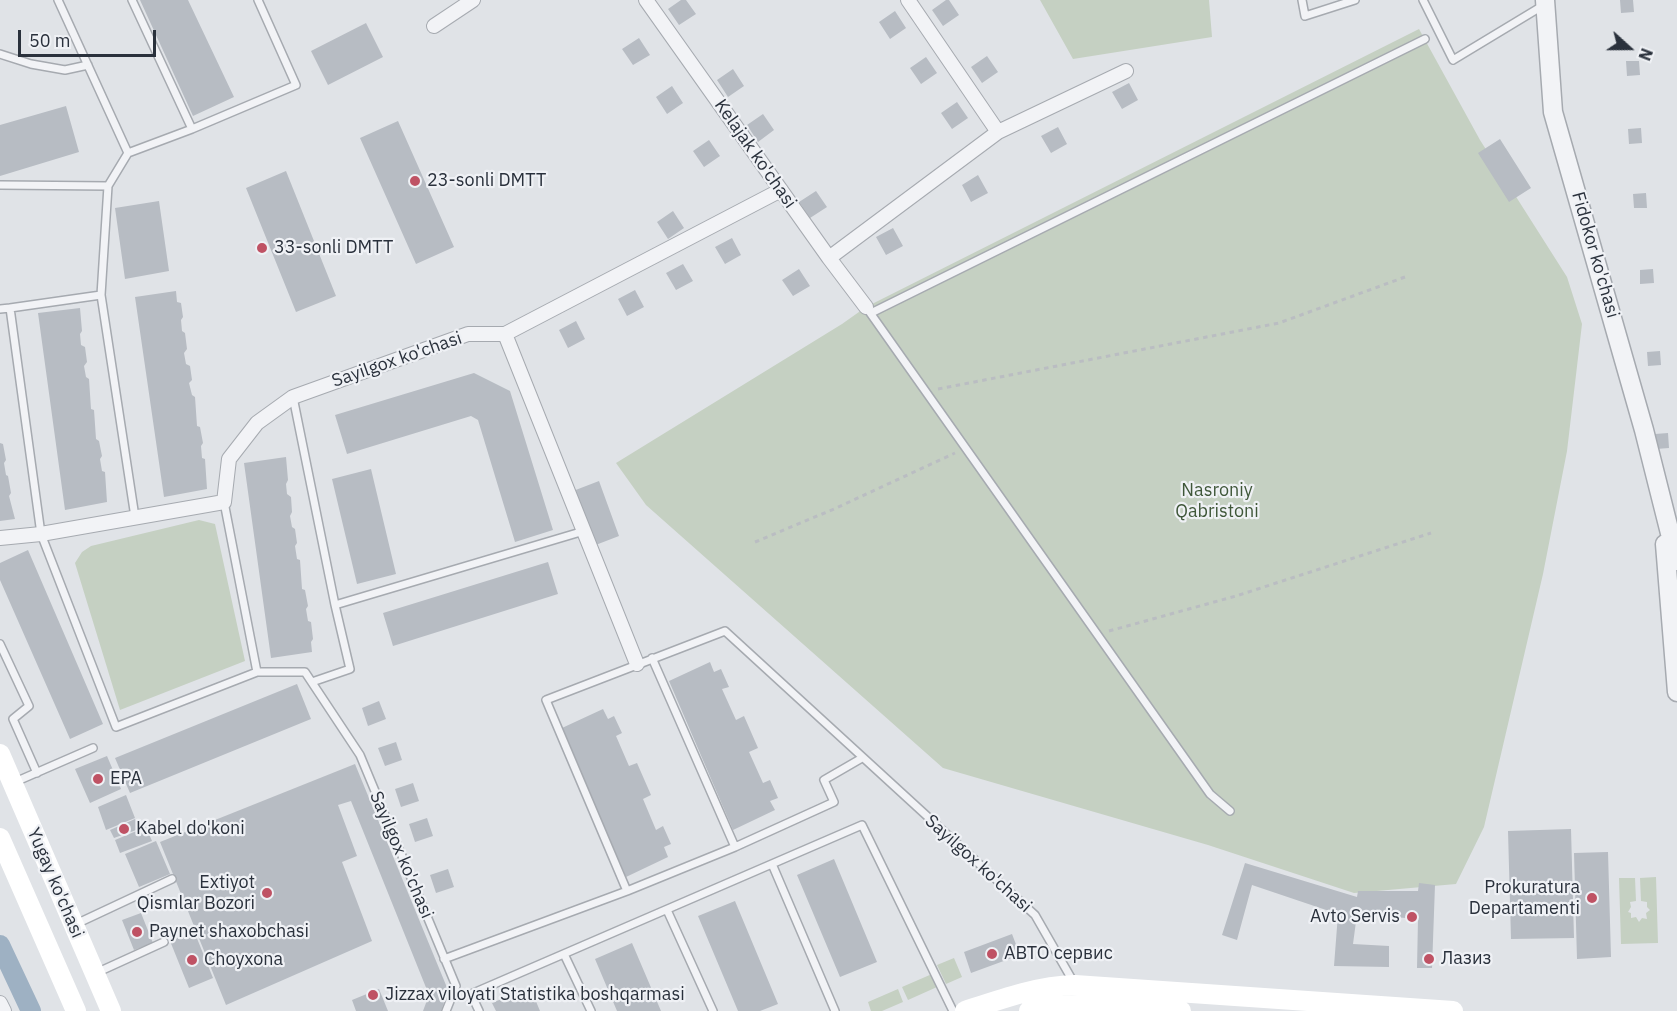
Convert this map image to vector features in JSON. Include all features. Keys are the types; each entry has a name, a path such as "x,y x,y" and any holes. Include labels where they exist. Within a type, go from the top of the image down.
{"main road":[{"name":"Yugay ko'chasi","path":"0,754 111,1011"},
{"name":"Yugay ko'chasi","path":"0,838 76,1011"},
{"path":"965,1011 1017,1003 1047,987 1075,985 1453,1011"},
{"path":"1029,1011 1048,1006 1074,1004 1181,1011"}],"street":[{"path":"434,26 473,0"},
{"name":"Kelajak ko'chasi","path":"646,0 868,310"},
{"path":"908,0 998,132"},
{"name":"Fidokor ko'chasi","path":"1544,2 1553,112 1644,430 1677,561"},
{"path":"829,258 998,132 1126,71"},
{"name":"Sayilgox ko'chasi","path":"224,502 229,459 257,423 293,397 468,334 506,334 781,190"},
{"path":"506,334 637,664"},
{"path":"0,538 41,534 224,502"},
{"name":"Fidokor ko'chasi","path":"1662,507 1677,692"},
{"path":"0,1003 4,1011"}],"lane":[{"path":"58,0 128,153"},
{"path":"132,0 192,129"},
{"path":"135,517 101,295 108,186 128,153 296,85 258,0"},
{"path":"1302,0 1305,16 1355,0"},
{"path":"1422,0 1453,60 1544,2"},
{"path":"1230,811 1210,794 868,310 1425,39"},
{"path":"0,54 31,64 65,70 88,65"},
{"path":"0,185 108,186"},
{"path":"0,309 101,295"},
{"path":"10,308 41,534 116,727 257,672 305,672 312,682 350,669 293,397"},
{"name":"Sayilgox ko'chasi","path":"224,502 257,672"},
{"path":"335,605 584,531"},
{"name":"Sayilgox ko'chasi","path":"627,891 546,700 725,631 1035,915 1075,985"},
{"path":"0,644 29,706 13,719 37,773"},
{"path":"652,658 735,847"},
{"name":"Sayilgox ko'chasi","path":"312,682 360,755 456,986 446,1011"},
{"path":"12,783 93,748"},
{"path":"444,959 627,891 735,847 834,802 824,780 862,758"},
{"path":"479,1011 471,994 862,825 953,1011"},
{"path":"772,864 835,1011"},
{"path":"73,925 172,879"},
{"path":"667,910 713,1011"},
{"path":"95,974 165,942"},
{"path":"564,954 591,1011"}],"path":[{"path":"926,392 1279,323 1405,277"},
{"path":"755,542 886,486 965,448"},
{"path":"1098,634 1236,596 1431,533"}],"green space":[{"path":"1040,0 1209,0 1212,37 1073,59"},
{"name":"Nasroniy Qabristoni","path":"1419,29 1480,140 1567,277 1582,324 1567,451 1543,574 1484,827 1456,884 1354,893 1208,845 943,768 646,505 616,463 866,307"},
{"path":"199,520 215,524 245,661 120,710 75,563 82,552 91,546"},
{"path":"1656,877 1658,943 1621,944 1619,878 1635,878 1636,901 1630,902 1631,907 1628,912 1631,913 1631,918 1636,917 1639,922 1642,918 1647,919 1646,913 1650,910 1647,902 1641,901 1640,878"},
{"path":"954,958 962,977 946,984 937,965"},
{"path":"932,974 937,987 908,1000 902,987"},
{"path":"898,989 903,1002 882,1011 871,1011 868,1002"}],"building":[{"path":"140,0 188,0 234,97 193,116"},
{"path":"681,0 686,0 696,14 679,25 668,9"},
{"path":"949,0 959,15 943,26 932,10"},
{"path":"1620,0 1633,0 1634,12 1621,13"},
{"path":"895,11 906,28 890,39 879,22"},
{"path":"366,23 383,57 328,85 311,51"},
{"path":"639,38 650,55 633,65 622,49"},
{"path":"987,56 998,72 982,83 971,67"},
{"path":"926,57 937,73 921,84 910,68"},
{"path":"1626,61 1639,61 1640,75 1627,76"},
{"path":"733,69 744,86 728,97 717,80"},
{"path":"1129,83 1138,100 1122,109 1112,92"},
{"path":"672,86 683,103 667,114 656,97"},
{"path":"957,102 968,118 952,129 941,113"},
{"path":"66,106 79,152 0,176 0,125"},
{"path":"763,114 774,130 758,142 747,125"},
{"path":"398,121 454,247 416,264 360,138"},
{"path":"1058,127 1067,144 1051,153 1041,136"},
{"path":"1641,128 1642,143 1629,144 1628,129"},
{"path":"1500,139 1531,188 1509,202 1478,153"},
{"path":"709,140 720,156 704,167 693,151"},
{"path":"286,171 336,296 296,312 246,188"},
{"path":"978,175 988,193 971,202 962,185"},
{"path":"816,191 827,207 810,218 799,202"},
{"path":"1646,193 1647,208 1634,208 1633,194"},
{"path":"159,201 169,271 125,279 115,208"},
{"path":"673,211 684,228 668,239 657,222"},
{"path":"893,228 903,246 886,255 876,237"},
{"path":"732,238 741,255 725,264 715,247"},
{"path":"683,264 693,281 676,290 666,273"},
{"path":"799,269 810,286 793,296 782,280"},
{"path":"1653,269 1654,283 1640,284 1640,270"},
{"path":"635,290 644,307 627,316 618,299"},
{"path":"176,291 177,302 181,303 183,317 182,331 185,333 187,349 184,353 186,364 190,366 192,380 189,383 192,395 195,397 197,426 200,427 203,443 202,458 205,459 207,489 164,497 135,297"},
{"path":"80,308 81,345 85,347 87,362 84,366 86,377 89,379 91,409 94,410 96,439 99,441 102,456 100,459 102,471 105,472 107,502 65,510 38,313"},
{"path":"576,321 585,339 568,348 559,330"},
{"path":"1660,351 1661,365 1648,366 1647,352"},
{"path":"474,373 510,391 553,530 515,542 478,420 471,416 347,454 335,415"},
{"path":"1668,433 1669,448 1656,449 1655,434"},
{"path":"0,443 3,444 6,460 4,463 11,493 9,496 15,519 0,521"},
{"path":"286,457 287,494 291,497 290,516 292,527 295,529 297,559 300,560 302,589 305,590 308,606 306,609 308,621 311,622 313,639 312,652 271,658 244,463"},
{"path":"371,469 396,574 357,584 332,479"},
{"path":"599,481 619,536 593,546 573,491"},
{"path":"28,550 103,724 70,739 0,580 0,563"},
{"path":"548,562 558,594 393,646 383,613"},
{"path":"710,662 714,672 721,669 729,687 722,689 736,720 744,716 758,748 749,752 763,783 770,780 778,798 770,801 775,810 733,830 669,681"},
{"path":"297,684 311,719 130,793 115,758"},
{"path":"379,701 386,719 368,726 362,708"},
{"path":"603,709 608,719 614,716 622,733 616,736 629,766 637,763 651,795 643,799 656,830 663,826 671,844 664,847 668,857 626,877 562,728"},
{"path":"396,742 402,760 385,766 378,748"},
{"name":"EPA","path":"107,756 121,789 90,803 75,769"},
{"name":"Extiyot Qismlar Bozori","path":"355,764 448,990 441,1011 423,1011 429,995 351,801 338,805 357,856 342,862 372,941 226,1005 160,842"},
{"path":"413,783 419,801 401,807 395,789"},
{"path":"126,795 135,818 106,830 98,807"},
{"path":"427,818 433,836 415,842 409,824"},
{"name":"Kabel do'koni","path":"135,819 139,829 114,838 110,830"},
{"path":"146,827 152,841 120,853 115,840"},
{"path":"1571,829 1574,938 1511,939 1508,831"},
{"path":"156,841 170,874 139,887 125,854"},
{"name":"Prokuratura Departamenti","path":"1608,852 1611,957 1577,959 1574,853"},
{"path":"834,859 877,962 840,977 797,875"},
{"name":"Avto Servis","path":"1245,863 1357,897 1358,891 1418,891 1419,883 1435,885 1432,968 1417,968 1418,919 1357,914 1353,944 1389,946 1389,967 1334,966 1338,914 1252,885 1237,940 1222,935"},
{"path":"448,869 454,887 436,893 430,875"},
{"path":"735,901 778,1004 760,1011 738,1011 698,916"},
{"name":"Paynet shaxobchasi","path":"141,913 153,943 134,950 122,920"},
{"name":"Choyxona","path":"194,931 213,978 189,988 170,941"},
{"name":"АВТО сервис","path":"1012,934 1020,955 971,973 964,952"},
{"path":"632,943 661,1011 617,1011 595,959"},
{"path":"530,987 540,1011 496,1011 492,1003"},
{"name":"Jizzax viloyati Statistika boshqarmasi","path":"379,989 388,1011 356,1011 352,1000"}],"waterway":[{"path":"0,945 31,1011"}],"place":[{"name":"23-sonli DMTT","path":"415,181"},
{"name":"33-sonli DMTT","path":"262,248"},
{"name":"EPA","path":"98,779"},
{"name":"Kabel do'koni","path":"124,829"},
{"name":"Extiyot Qismlar Bozori","path":"267,893"},
{"name":"Prokuratura Departamenti","path":"1592,898"},
{"name":"Avto Servis","path":"1412,917"},
{"name":"Paynet shaxobchasi","path":"137,932"},
{"name":"АВТО сервис","path":"992,954"},
{"name":"Лазиз","path":"1429,959"},
{"name":"Choyxona","path":"192,960"},
{"name":"Jizzax viloyati Statistika boshqarmasi","path":"373,995"}]}
